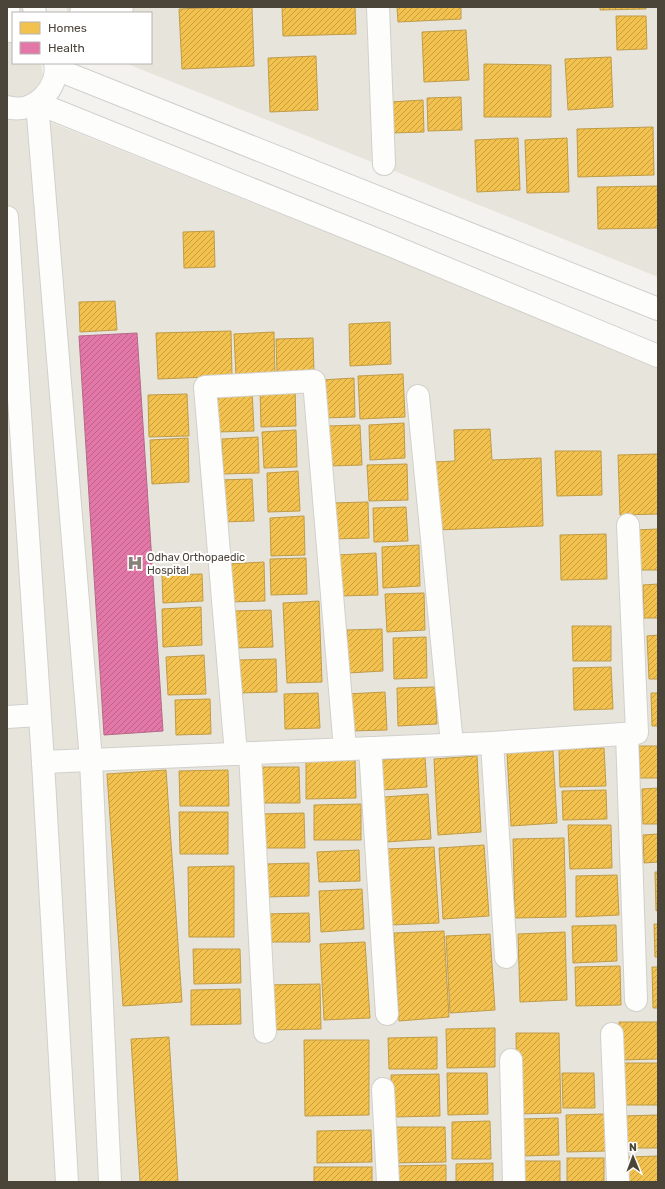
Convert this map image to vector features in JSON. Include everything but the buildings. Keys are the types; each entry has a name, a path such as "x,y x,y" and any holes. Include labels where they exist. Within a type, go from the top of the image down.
{"street":[{"path":"8,7 10,31"},
{"path":"82,12 122,7"},
{"path":"378,7 384,164"},
{"path":"7,107 24,108 37,103 47,94 54,82 56,66 658,309"},
{"path":"37,103 385,243 658,356"},
{"path":"37,103 91,760 110,1182"},
{"path":"7,218 43,762 68,1182"},
{"path":"265,1032 243,754 205,387 314,381 345,749"},
{"path":"418,396 452,744"},
{"path":"43,762 492,743 637,733 628,525"},
{"path":"7,717 39,715"},
{"path":"627,734 636,1000"},
{"path":"492,743 506,957"},
{"path":"370,748 387,1014"},
{"path":"612,1034 618,1182"},
{"path":"511,1060 514,1182"},
{"path":"383,1089 388,1182"}],"shaded area":[{"path":"7,7 32,7 33,12 12,12 12,64 41,64 50,122 658,364 658,1182 7,1182"},
{"path":"66,7 658,7 658,277 127,64 152,64 152,12 68,12"}],"place":[{"name":"Odhav Orthopaedic Hospital","path":"135,563"}]}
